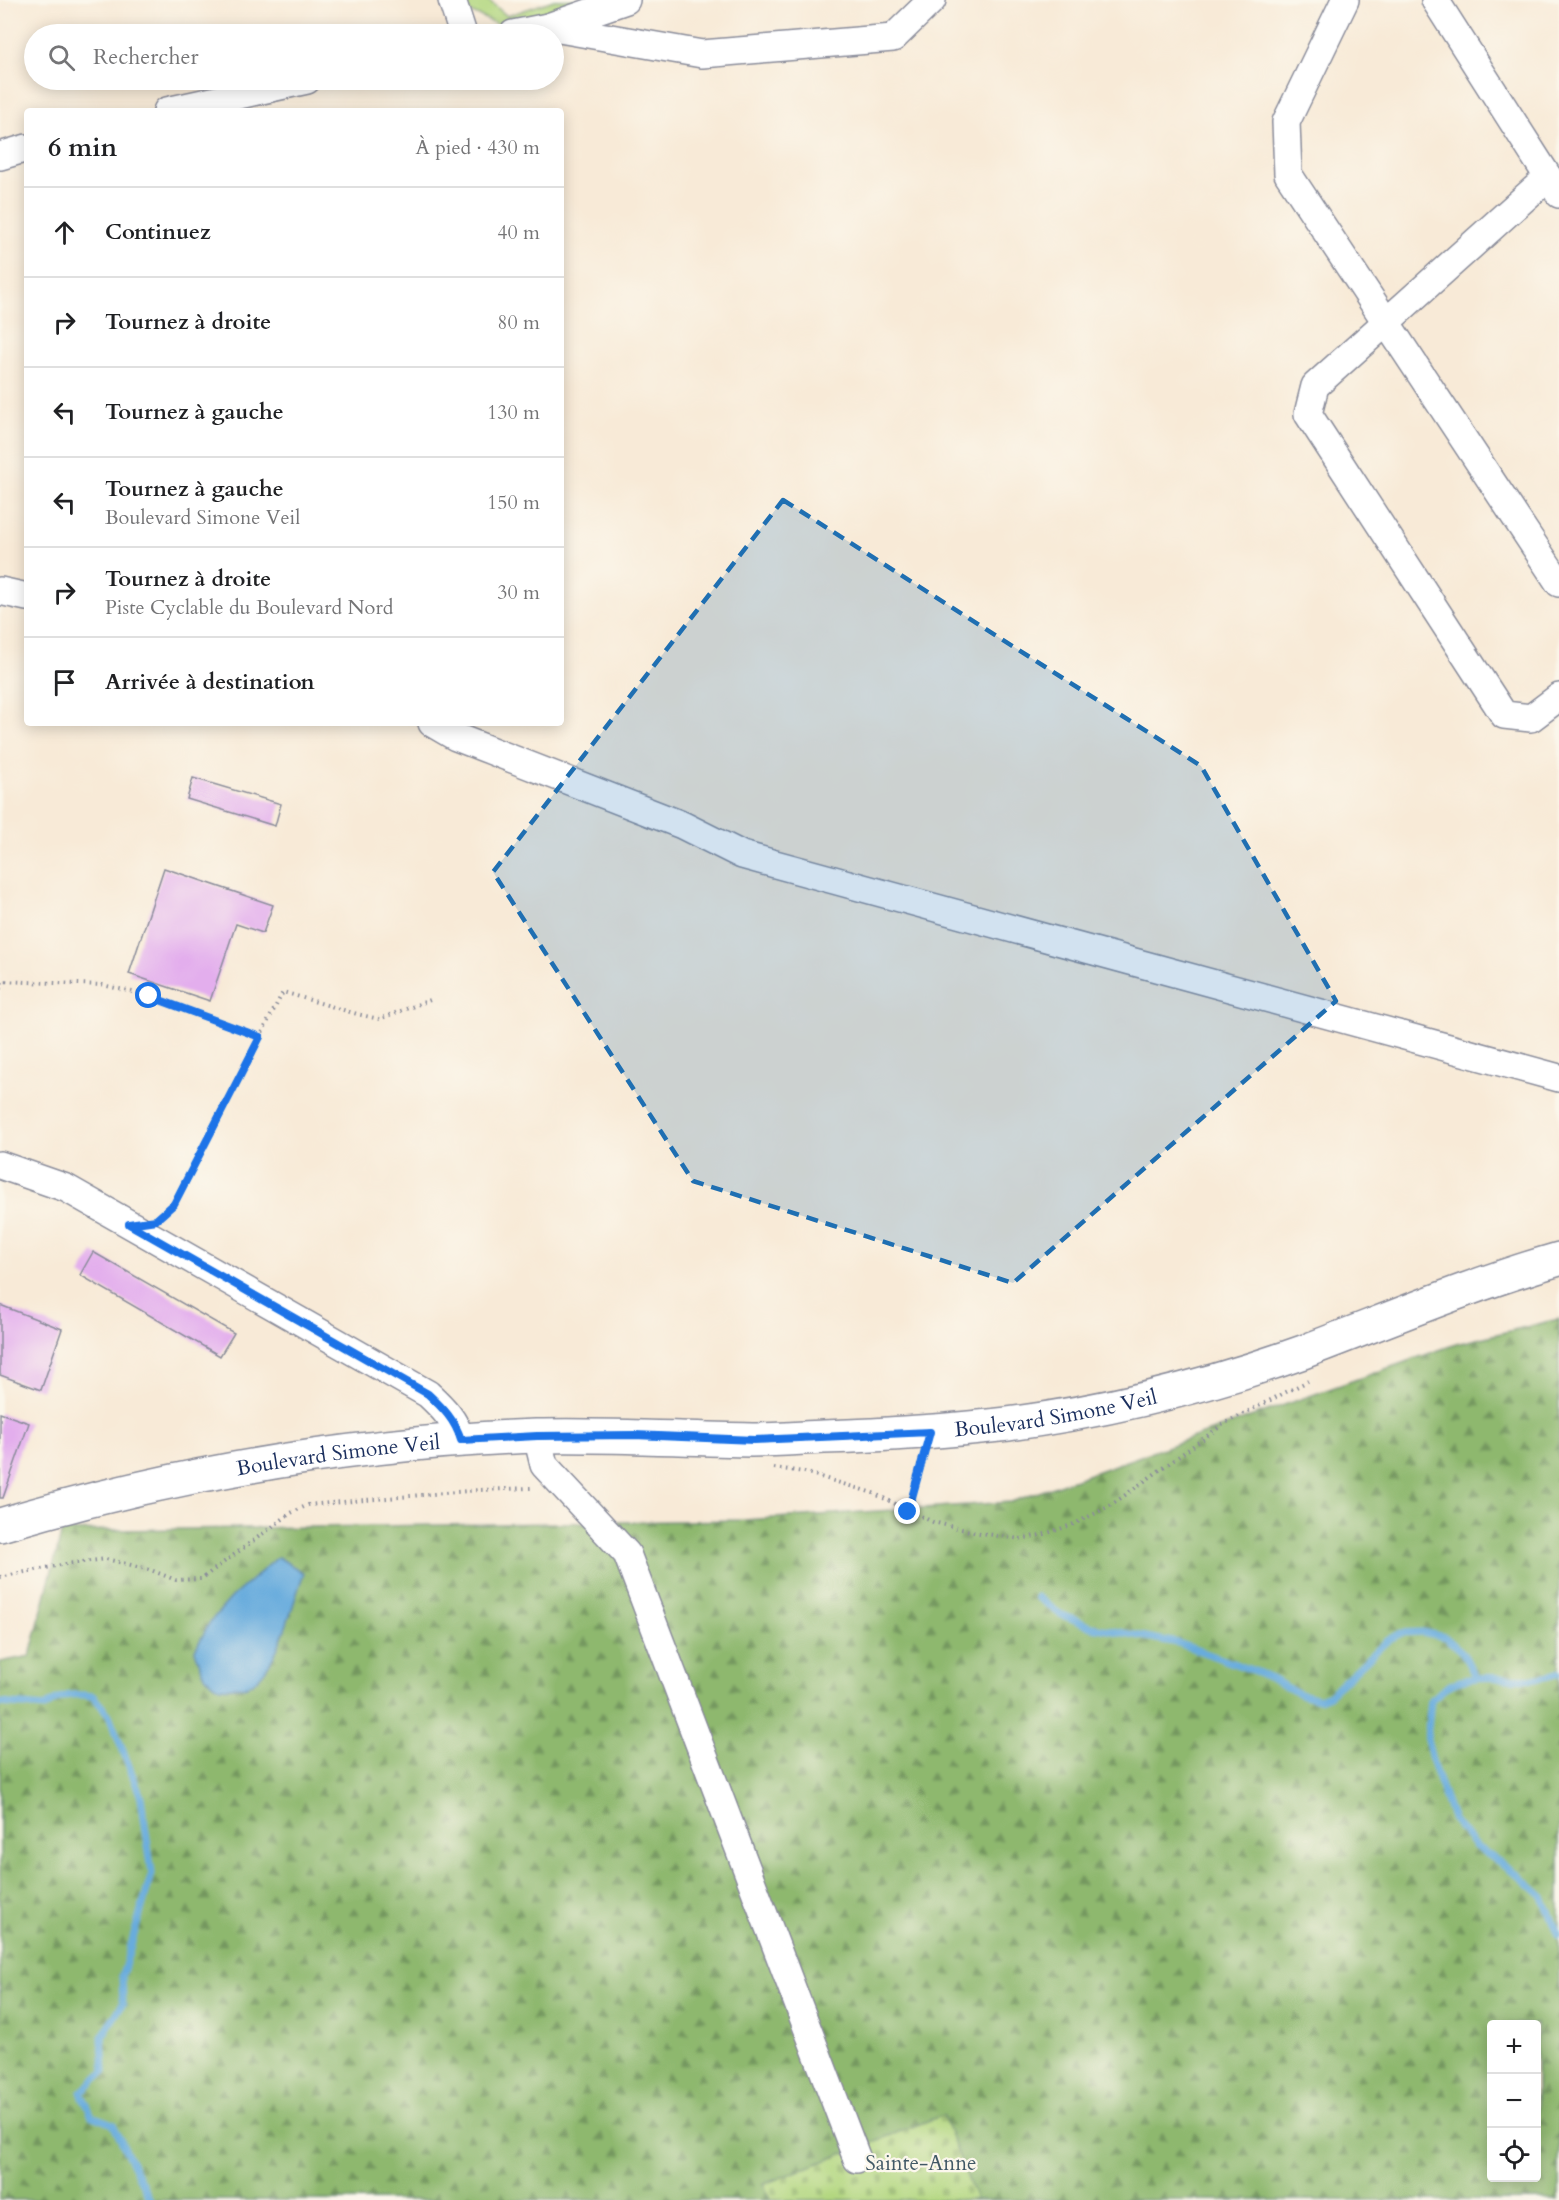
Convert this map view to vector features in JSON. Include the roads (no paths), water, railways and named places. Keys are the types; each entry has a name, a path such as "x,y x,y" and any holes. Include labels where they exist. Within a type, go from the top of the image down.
{"main road":[{"name":"Boulevard Simone Veil","path":"0,1525 53,1509 246,1466 353,1451 461,1440 540,1450 634,1435 754,1440 930,1432 1071,1413 1128,1403 1217,1380 1299,1353 1515,1272 1559,1259"}],"street":[{"path":"452,0 460,24"},
{"path":"557,24 626,0"},
{"path":"564,30 702,54 893,38 932,0"},
{"path":"1345,0 1286,122 1288,174 1559,583"},
{"path":"1435,0 1553,186 1386,322 1315,386 1308,414 1504,715 1531,718 1559,697"},
{"path":"181,108 262,90"},
{"path":"0,156 24,149"},
{"path":"0,591 24,596"},
{"path":"437,726 456,737 682,825 742,855 1559,1078"},
{"path":"0,1165 66,1188 428,1394 447,1411 458,1429 461,1440"},
{"path":"540,1450 627,1554 857,2159"}],"water":[{"path":"278,1557 304,1573 275,1653 258,1679 247,1686 224,1687 211,1683 203,1672 195,1650 210,1622 232,1597"}],"waterway":[{"path":"1037,1597 1060,1614 1092,1627 1178,1643 1260,1673 1300,1694 1319,1699 1329,1695 1387,1641 1401,1633 1422,1632 1445,1637 1463,1653 1476,1678"},
{"path":"1559,1673 1532,1678 1477,1678 1450,1685 1431,1700 1427,1739 1434,1768 1453,1820 1475,1846 1516,1873 1543,1897 1559,1935"},
{"path":"0,1703 45,1707 57,1699 68,1696 93,1696 109,1715 141,1797 152,1873 122,1976 123,2003 102,2037 104,2071 81,2092 92,2116 113,2124 150,2200"}],"park label":[{"name":"Sainte-Anne","path":"921,2163"}]}
